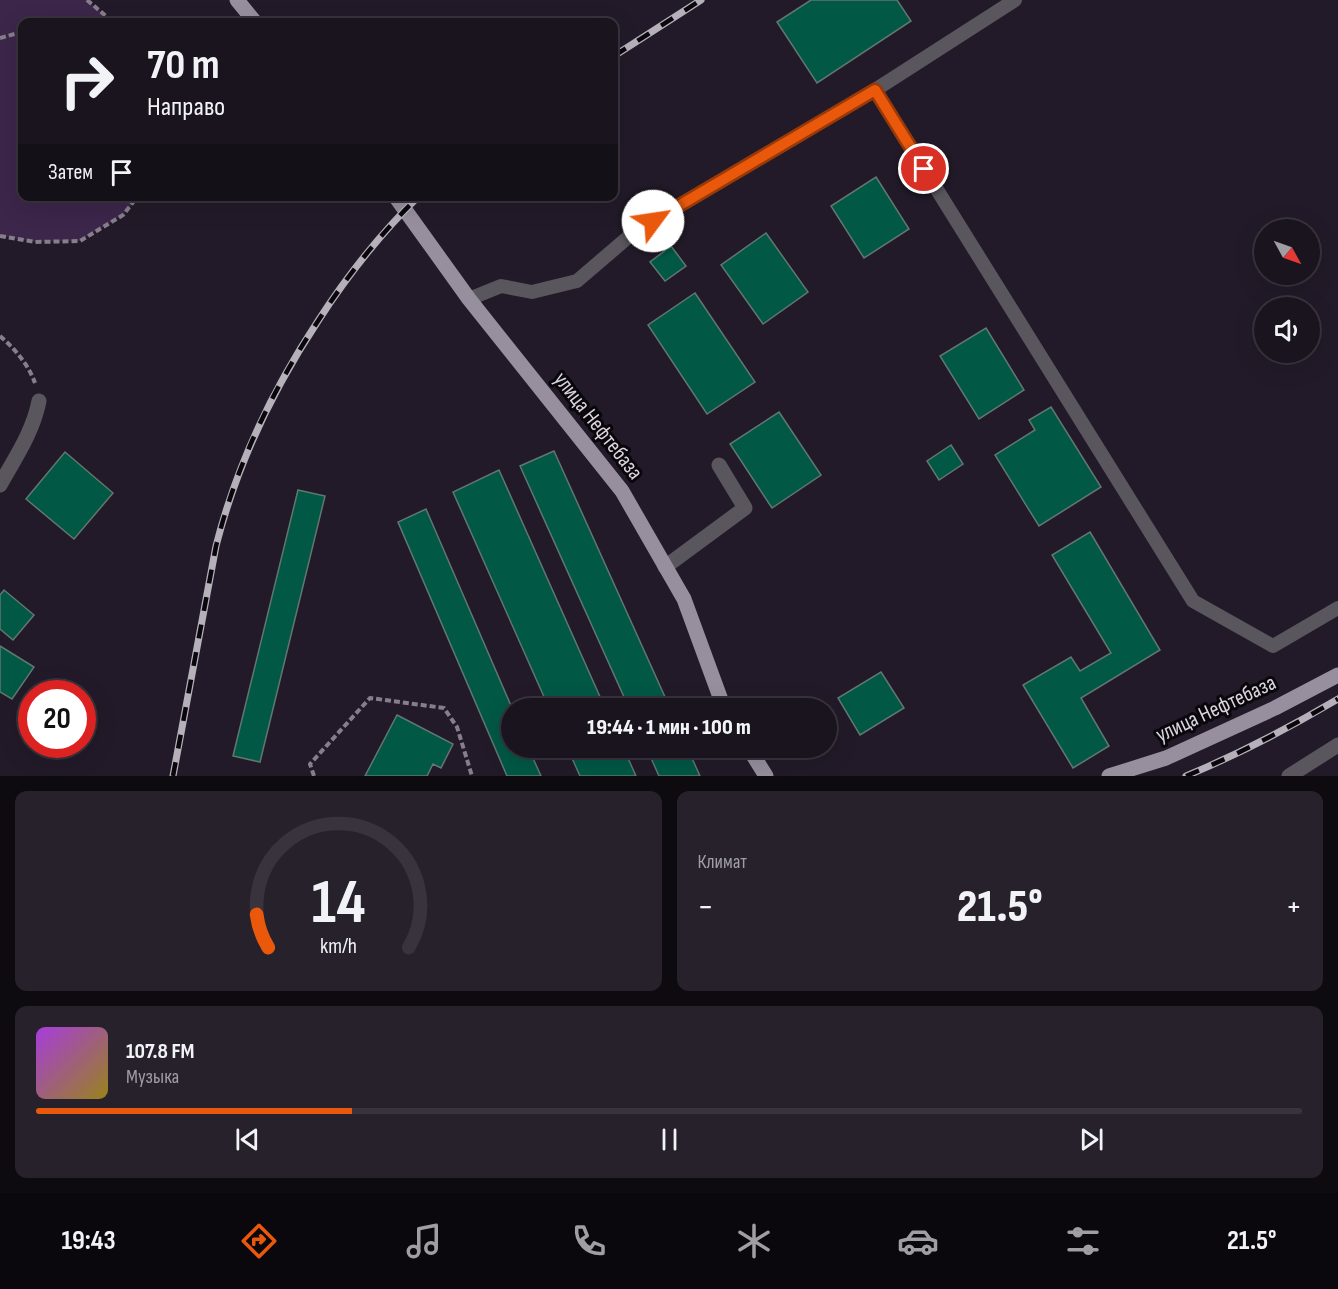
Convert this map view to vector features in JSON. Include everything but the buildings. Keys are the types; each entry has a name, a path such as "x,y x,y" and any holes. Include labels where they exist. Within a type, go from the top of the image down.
{"main road":[{"path":"237,0 252,18"},
{"name":"улица Нефтебаза","path":"399,201 469,299 622,491 684,599 720,698"},
{"name":"улица Нефтебаза","path":"1109,776 1166,758 1275,708 1338,675"},
{"path":"755,758 766,776"}],"street":[{"path":"0,485 30,429 39,401"},
{"path":"665,567 746,508 719,465"},
{"path":"1289,776 1338,745"}],"lane":[{"path":"469,299 501,286 532,292 577,282 633,233 875,90 1015,0"},
{"path":"875,90 1193,601 1273,646 1338,608"}],"path":[{"path":"87,0 108,18"},
{"path":"0,38 18,33"},
{"path":"0,236 35,242 80,241 123,215 134,201"},
{"path":"0,336 15,350 26,366 37,389 39,401"},
{"path":"314,776 310,764 370,698 444,708 457,727 472,776"}],"shaded area":[{"path":"0,0 87,0 108,18 18,18 18,201 135,201 123,215 80,241 35,242 0,236"}],"railway":[{"path":"618,53 701,0"},
{"path":"173,776 216,546 245,457 285,375 329,304 378,240 414,201"},
{"path":"1186,776 1264,740 1338,699"}],"route":[{"path":"653,221 875,90 924,169"}]}
